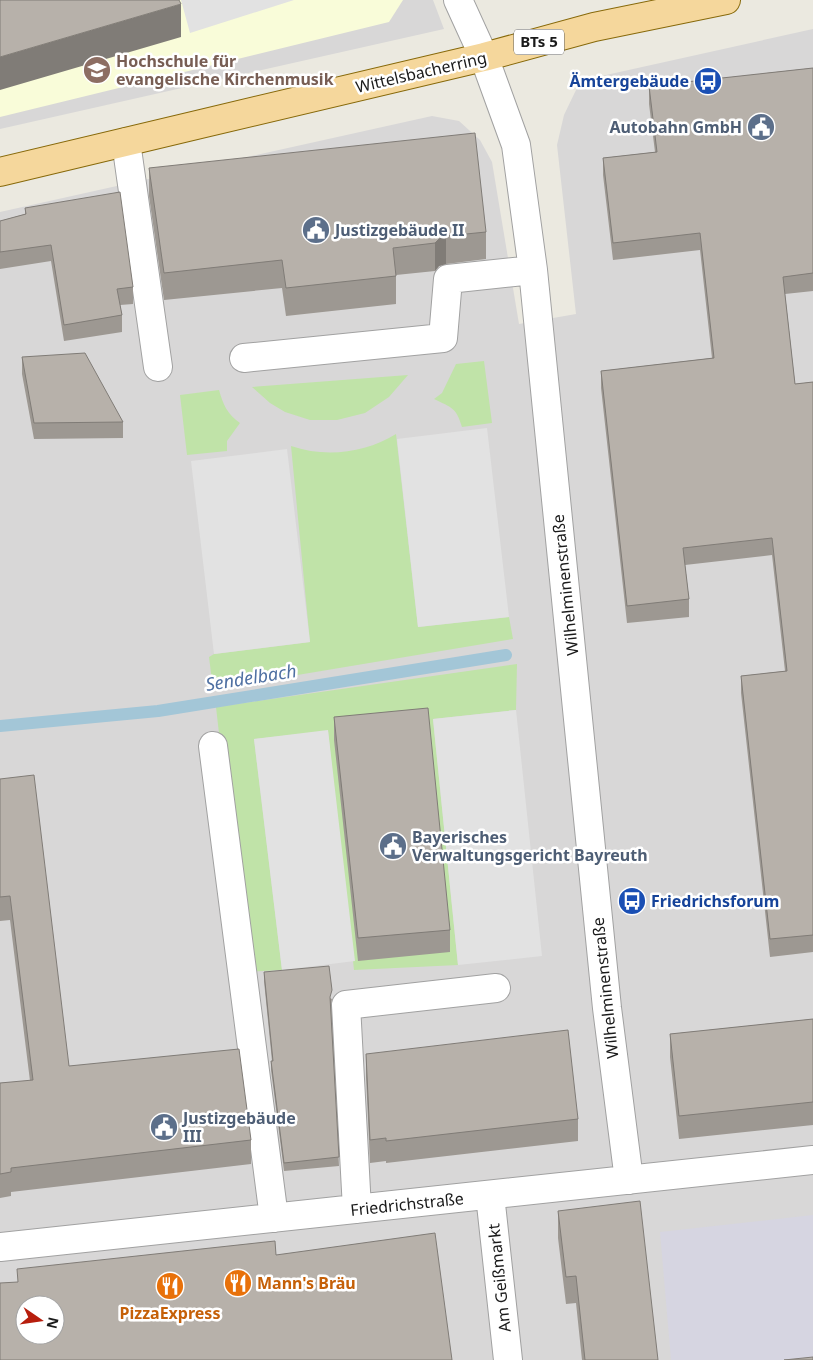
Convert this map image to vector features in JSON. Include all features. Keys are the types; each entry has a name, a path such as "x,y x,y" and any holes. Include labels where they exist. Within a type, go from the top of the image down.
{"main road":[{"name":"Wittelsbacherring","path":"0,172 484,58 594,26 726,0"}],"street":[{"name":"Wilhelminenstraße","path":"458,0 484,58 516,145 533,270 607,1008 629,1180"},
{"path":"126,142 158,367"},
{"path":"244,358 444,338 448,279 533,270"},
{"path":"213,746 274,1218"},
{"path":"357,1210 346,1005 496,988"},
{"name":"Friedrichstraße","path":"0,1247 813,1160"},
{"name":"Am Geißmarkt","path":"490,1195 508,1360"}],"shaded area":[{"name":"Hochschule für evangelische Kirchenmusik","path":"0,0 433,0 444,29 0,129"},
{"name":"Hochschule für evangelische Kirchenmusik","path":"0,0 403,0 389,22 0,117"},
{"path":"181,0 294,0 190,33"},
{"path":"813,29 813,1360 0,1360 0,212 432,116 459,121 480,140 492,162 519,324 576,314 557,145 564,115 576,90 588,79"},
{"path":"487,428 509,617 418,627 397,439"},
{"path":"287,449 310,642 214,654 191,461"},
{"path":"516,710 542,956 458,965 433,719"},
{"path":"328,730 355,961 282,970 254,739"},
{"path":"813,1215 813,1360 671,1360 660,1232"}],"green space":[{"path":"484,361 492,423 462,427 458,415 452,409 434,399 442,393 456,364"},
{"path":"408,375 389,397 365,413 337,420 310,420 285,412 270,403 252,387"},
{"path":"219,390 226,408 240,423 227,441 227,451 187,455 180,395"},
{"path":"396,434 418,627 509,617 513,639 213,689 209,657 214,654 310,642 291,446 318,452 345,452 371,446"},
{"path":"517,664 516,710 433,719 458,965 354,970 328,731 254,739 282,970 246,972 216,707"}],"building":[{"path":"0,0 179,0 181,4 0,57"},
{"path":"813,68 813,273 783,277 795,384 813,382 813,935 770,939 741,676 787,671 772,538 683,548 689,599 627,606 601,371 714,358 700,233 613,243 603,158 657,152 649,86"},
{"name":"Justizgebäude II","path":"475,133 486,232 446,236 435,243 393,248 396,276 286,288 282,260 164,273 149,168"},
{"path":"120,192 133,287 117,289 122,315 64,325 51,245 0,252 0,221 26,214 25,208"},
{"path":"85,353 123,422 34,423 22,357"},
{"name":"Bayerisches Verwaltungsgericht Bayreuth","path":"428,708 450,930 358,938 334,717"},
{"path":"34,775 69,1066 239,1049 251,1140 11,1168 11,1172 0,1174 0,1083 33,1080 10,896 0,897 0,779"},
{"path":"329,966 332,990 330,997 339,1157 284,1163 271,1061 273,1061 264,972"},
{"path":"813,1019 813,1102 679,1116 670,1034"},
{"path":"568,1030 578,1119 386,1141 386,1138 370,1140 366,1054"},
{"path":"640,1201 658,1360 585,1360 576,1276 566,1277 558,1211"},
{"path":"435,1233 452,1360 0,1360 0,1283 18,1282 17,1269 275,1241 276,1255"},
{"path":"813,1357 813,1360 784,1360"}],"waterway":[{"name":"Sendelbach","path":"0,726 158,711 506,655"}],"place":[{"name":"Hochschule für evangelische Kirchenmusik","path":"97,70"},
{"name":"Ämtergebäude","path":"708,81"},
{"name":"Autobahn GmbH","path":"761,127"},
{"name":"Justizgebäude II","path":"316,230"},
{"name":"Bayerisches Verwaltungsgericht Bayreuth","path":"393,846"},
{"name":"Friedrichsforum","path":"632,901"},
{"name":"Justizgebäude III","path":"164,1127"},
{"name":"Mann's Bräu","path":"238,1283"},
{"name":"PizzaExpress","path":"170,1286"}]}
